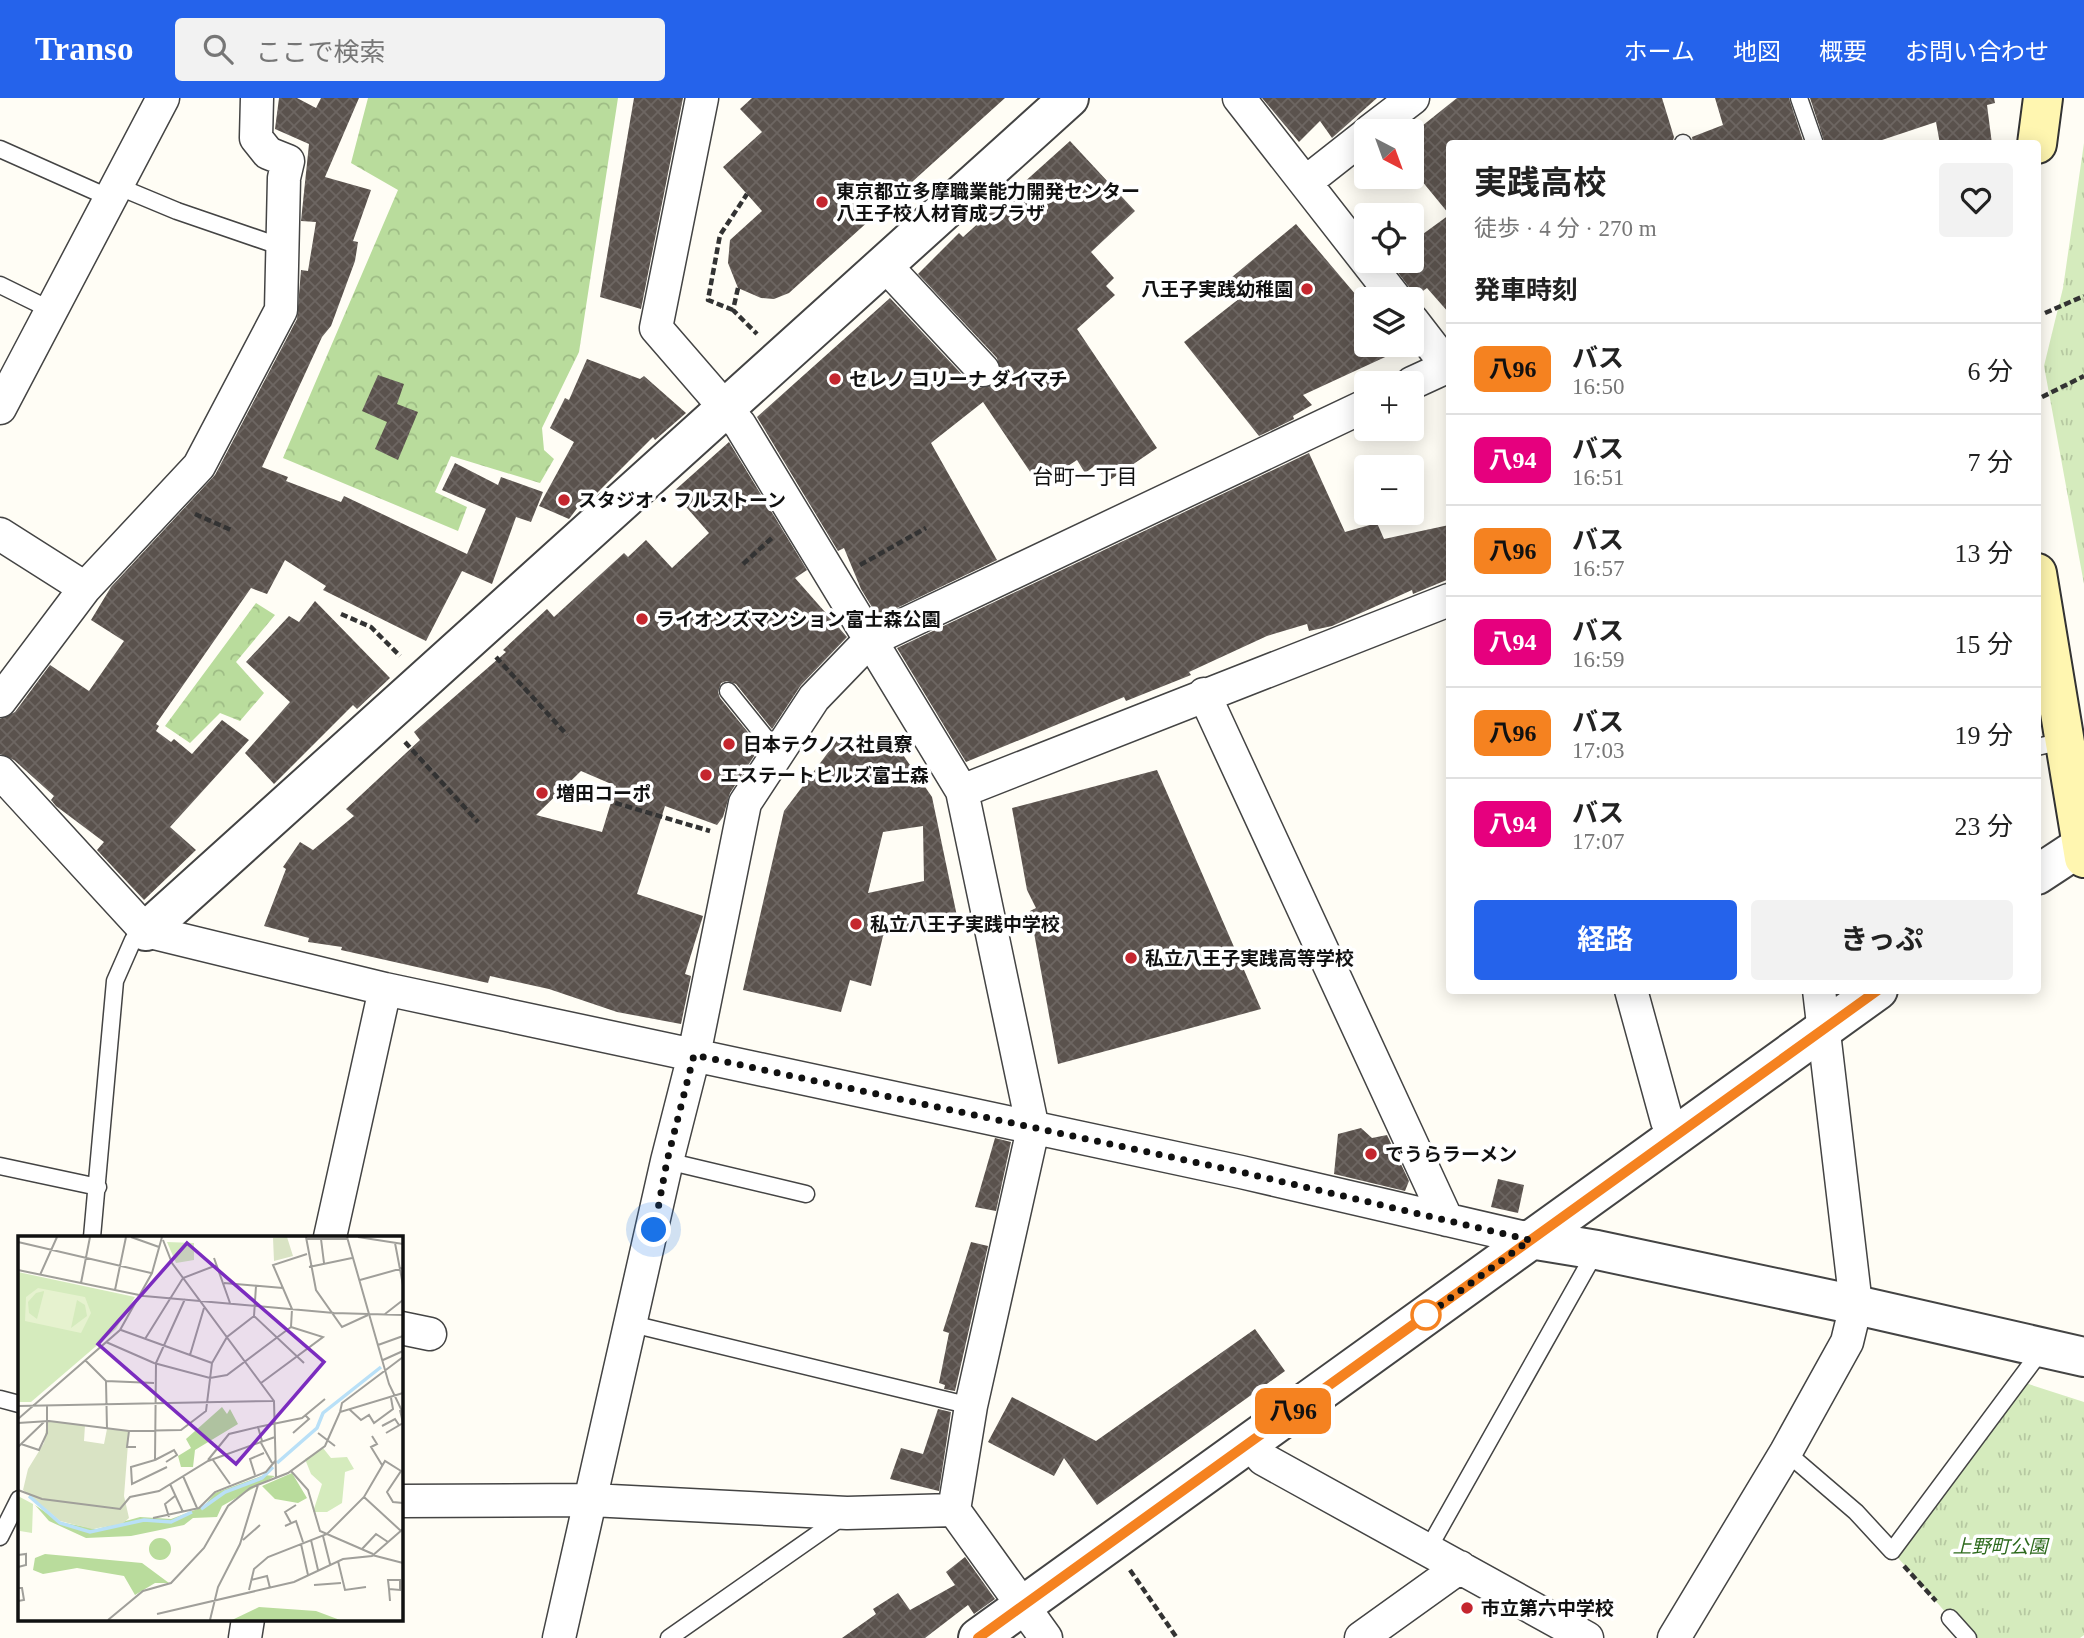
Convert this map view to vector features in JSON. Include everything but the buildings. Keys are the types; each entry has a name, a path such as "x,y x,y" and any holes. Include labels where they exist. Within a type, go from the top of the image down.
{"main road":[{"path":"2038,140 2043,98"},
{"path":"2041,626 2050,744 2083,849"}],"street":[{"path":"0,408 163,98"},
{"path":"0,701 85,588 199,466 281,310 288,161 268,153 256,138 257,98"},
{"path":"702,98 656,328 727,409 962,791 1033,1129 971,1406 954,1510 1046,1638"},
{"path":"146,931 1069,98"},
{"path":"1239,98 1387,287"},
{"path":"1387,119 1413,98"},
{"path":"1306,182 1354,145"},
{"path":"885,265 983,370"},
{"path":"1424,335 1446,363"},
{"path":"1424,378 1446,368"},
{"path":"559,1638 667,1161 694,1055 745,803 814,698 869,641 1354,411"},
{"path":"0,534 85,588"},
{"path":"962,791 1446,601"},
{"path":"1204,694 1447,1220"},
{"path":"0,772 146,931 385,989 1530,1240 1597,1250 2045,1346 2084,1357"},
{"path":"2041,873 2083,849"},
{"path":"330,1236 385,989"},
{"path":"1632,994 1667,1121 1675,1136"},
{"path":"1674,1638 1786,1452 1847,1342 1856,1305 1820,994"},
{"path":"978,1638 1873,994"},
{"path":"1250,1443 1263,1459 1587,1638"},
{"path":"402,1501 591,1500 847,1513 954,1510"},
{"path":"1361,1638 1460,1567"},
{"path":"245,1638 248,1620"}],"lane":[{"path":"1799,98 1814,140"},
{"path":"0,149 114,192 282,247"},
{"path":"0,285 53,311"},
{"path":"728,691 778,753"},
{"path":"92,1236 115,981 133,940 146,931"},
{"path":"667,1161 806,1194"},
{"path":"0,1166 98,1187"},
{"path":"1427,1550 1597,1250"},
{"path":"632,1324 971,1406"},
{"path":"1786,1452 1856,1513 1892,1551 2045,1346"},
{"path":"0,1399 18,1404"},
{"path":"0,1537 18,1501"},
{"path":"669,1638 847,1513"},
{"path":"1950,1618 1968,1638"}],"path":[{"path":"747,194 720,235 708,300 733,310 765,342"},
{"path":"733,310 738,288"},
{"path":"2045,313 2084,296"},
{"path":"2042,397 2084,376"},
{"path":"165,502 231,530"},
{"path":"743,564 795,518"},
{"path":"853,569 926,528"},
{"path":"341,614 371,627 404,661"},
{"path":"491,651 567,735"},
{"path":"398,735 478,822"},
{"path":"585,794 737,839"},
{"path":"1111,1543 1177,1638"},
{"path":"1892,1551 1950,1618"}],"green space":[{"path":"368,98 618,98 579,352 542,428 544,450 554,459 540,483 451,456 435,492 467,507 458,531 283,458 398,190 351,163"},
{"path":"2084,143 2084,584 2044,366 2063,288"},
{"path":"256,603 275,615 236,662 264,693 240,721 220,713 190,743 165,726"},
{"name":"上野町公園","path":"2019,1381 2084,1402 2084,1635 2080,1638 1968,1638 1892,1551"}],"bus line":[{"name":"八96","path":"978,1638 1872,994"}],"place":[{"name":"東京都立多摩職業能力開発センター 八王子校人材育成プラザ","path":"822,202"},
{"name":"八王子実践幼稚園","path":"1307,289"},
{"name":"セレノ コリーナ ダイマチ","path":"835,379"},
{"name":"スタジオ・フルストーン","path":"564,500"},
{"name":"ライオンズマンション富士森公園","path":"642,619"},
{"name":"日本テクノス社員寮","path":"729,744"},
{"name":"エステートヒルズ富士森","path":"706,775"},
{"name":"増田コーポ","path":"542,793"},
{"name":"私立八王子実践中学校","path":"856,924"},
{"name":"私立八王子実践高等学校","path":"1131,958"},
{"name":"でうらラーメン","path":"1371,1154"},
{"name":"市立第六中学校","path":"1467,1608"}],"district":[{"name":"台町一丁目","path":"1085,477"}],"route":[{"path":"654,1230 667,1161 694,1055 1241,1172 1530,1240 1423,1318 1426,1315"}]}
